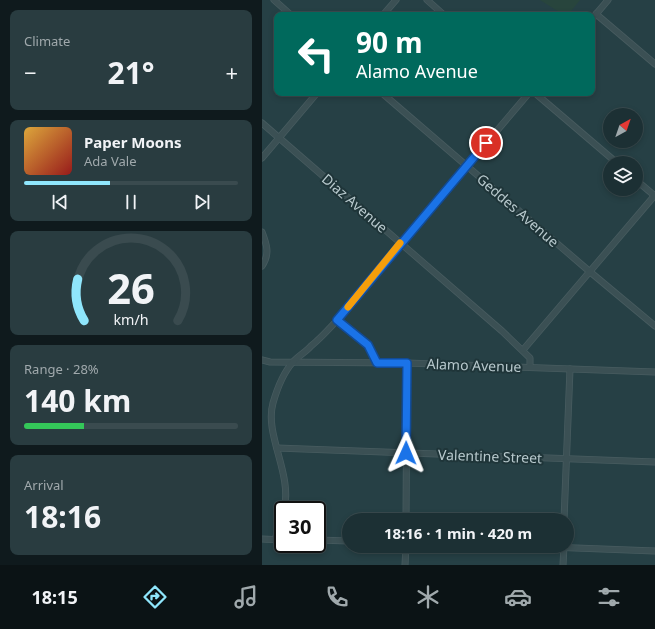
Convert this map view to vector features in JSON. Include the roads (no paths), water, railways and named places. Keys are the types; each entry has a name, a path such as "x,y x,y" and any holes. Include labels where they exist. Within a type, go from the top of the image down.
{"street":[{"path":"274,0 288,12"},
{"path":"386,12 396,0"},
{"path":"427,0 441,12"},
{"path":"608,0 596,14 655,64"},
{"path":"262,158 314,96"},
{"name":"Geddes Avenue","path":"385,96 655,326"},
{"path":"284,501 285,492 283,475 272,429 271,416 272,404 277,389 293,362 314,344 337,320 400,243 526,96"},
{"path":"538,96 608,156"},
{"name":"Diaz Avenue","path":"262,123 523,350 530,358 530,367"},
{"path":"523,350 589,271 655,196 643,186"},
{"path":"262,232 267,249 266,260 262,266"},
{"path":"337,320 368,345 377,363"},
{"name":"Alamo Avenue","path":"262,360 293,362 407,363 655,372"},
{"path":"406,513 407,363"},
{"path":"564,513 570,369"},
{"name":"Valentine Street","path":"277,448 655,462"},
{"path":"262,539 274,540"},
{"path":"326,540 342,541"},
{"path":"574,547 655,551"},
{"path":"405,565 406,553"},
{"path":"563,565 564,553"}]}
